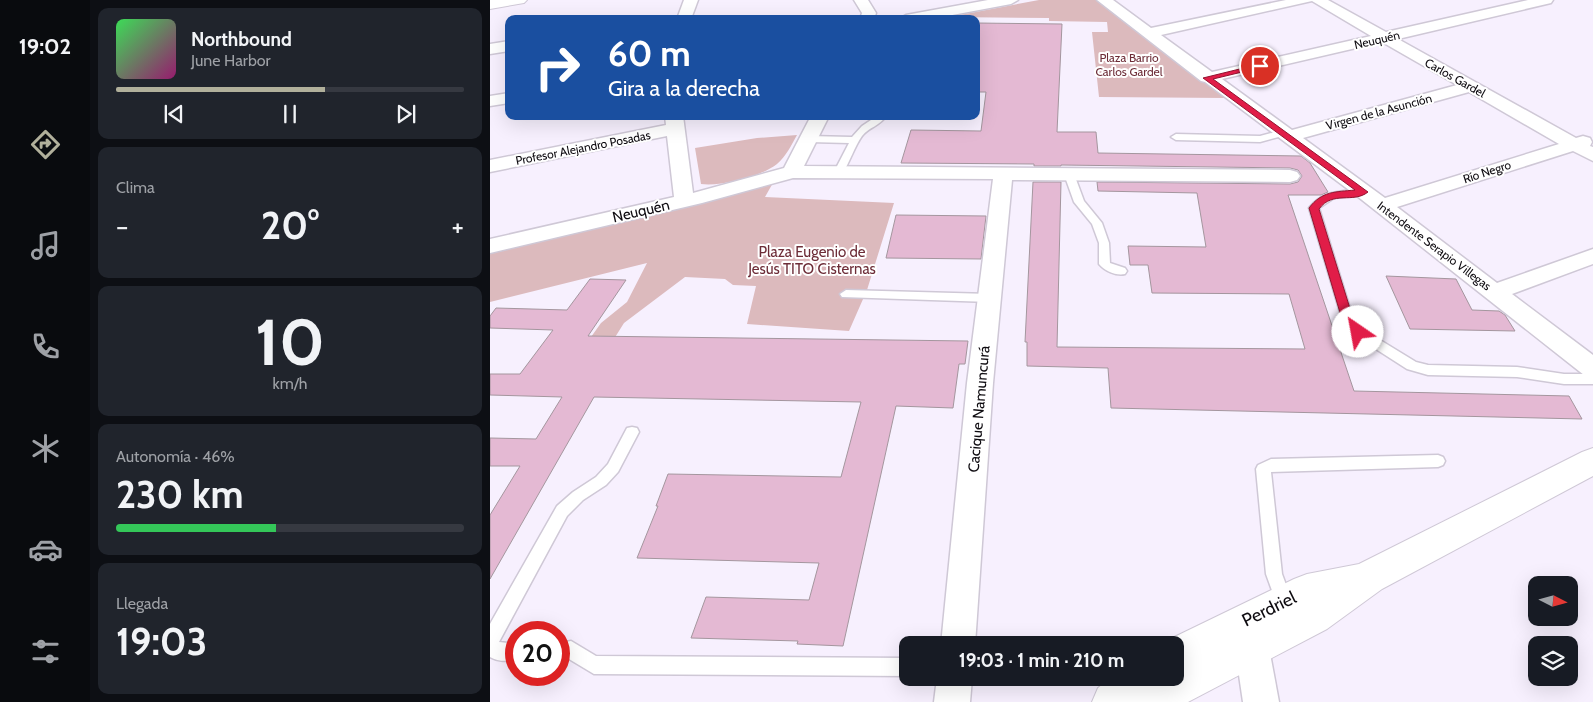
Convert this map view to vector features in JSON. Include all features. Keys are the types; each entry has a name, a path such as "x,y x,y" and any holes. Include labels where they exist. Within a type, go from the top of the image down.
{"main road":[{"path":"490,4 519,0"},
{"path":"1138,702 1159,696 1314,617 1369,577 1593,461"},
{"name":"Perdriel","path":"1184,651 1284,601 1308,591 1369,577"},
{"path":"1112,702 1131,686"}],"street":[{"path":"684,15 691,0"},
{"path":"861,0 868,15"},
{"path":"928,15 1011,0"},
{"name":"Intendente Serapio Villegas","path":"1104,0 1207,78 1364,192 1593,368"},
{"path":"1148,33 1306,0"},
{"name":"Carlos Gardel","path":"1318,0 1593,155"},
{"name":"Neuquén","path":"1207,78 1546,0"},
{"path":"490,49 505,47"},
{"name":"Virgen de la Asunción","path":"1285,135 1471,86"},
{"path":"490,101 505,99"},
{"path":"792,172 818,120"},
{"path":"675,123 684,201"},
{"name":"Profesor Alejandro Posadas","path":"490,166 675,123"},
{"name":"Río Negro","path":"1381,206 1593,138"},
{"name":"Neuquén","path":"490,246 684,201 792,172 1290,176"},
{"name":"Cacique Namuncurá","path":"959,636 979,401 1003,174"},
{"path":"1495,292 1593,256"},
{"path":"1252,648 1261,702"},
{"path":"952,702 954,686"}],"lane":[{"path":"839,172 864,128 879,120"},
{"path":"1176,137 1260,138 1285,135"},
{"path":"809,139 856,140"},
{"path":"1068,174 1080,202 1097,223 1104,243 1105,264 1112,269 1121,271"},
{"path":"1364,192 1327,197 1321,199 1314,208 1346,316 1358,332 1412,366 1428,370 1516,372 1564,379 1593,379"},
{"path":"846,294 990,298"},
{"path":"490,641 562,511 578,496 601,481 632,432"},
{"path":"1284,601 1274,574 1263,469 1271,465 1438,461"},
{"path":"490,646 498,652 505,652"},
{"path":"570,650 594,665 899,667"}],"green space":[{"name":"Plaza Barrio Carlos Gardel","path":"1039,0 1096,0 1227,98 1099,97 1092,32 1108,32 1107,22 1049,21 1049,18 980,17 980,15 960,15"},
{"path":"797,135 783,158 777,164 761,173 719,184 701,184 695,148 757,138"},
{"name":"Plaza Eugenio de Jesús TITO Cisternas","path":"774,181 765,197 894,203 867,290 849,331 747,324 756,286 733,285 725,279 685,277 624,323 597,366 571,365 601,323 627,302 647,263 490,302 490,249"}],"building":[{"path":"980,23 1062,24 1057,132 1096,132 1098,153 1301,156 1310,163 1328,192 1321,195 1288,195 1354,391 1569,396 1582,419 1111,408 1108,368 1027,366 1027,342 1025,342 1033,182 1061,182 1057,347 1305,349 1289,294 1152,293 1148,265 1130,265 1128,246 1206,247 1197,193 1098,191 1097,182 1290,184 1298,182 1302,176 1298,170 1290,168 901,163 911,130 981,131 986,92 980,92"},
{"path":"896,215 986,216 981,259 886,258"},
{"path":"1386,276 1456,279 1472,310 1499,311 1505,315 1515,331 1410,329"},
{"path":"590,279 626,280 588,336 968,341 965,364 959,364 953,408 896,406 843,646 797,644 798,641 691,638 706,597 809,600 819,563 637,558 658,506 656,506 668,474 841,477 861,402 594,397 490,579 490,515 520,466 490,466 490,438 536,439 562,397 490,395 490,374 520,374 553,330 490,328 490,316 496,308 567,310"}],"route":[{"path":"1260,66 1207,78 1364,192 1332,195 1321,199 1314,208 1346,316 1358,332"}]}
